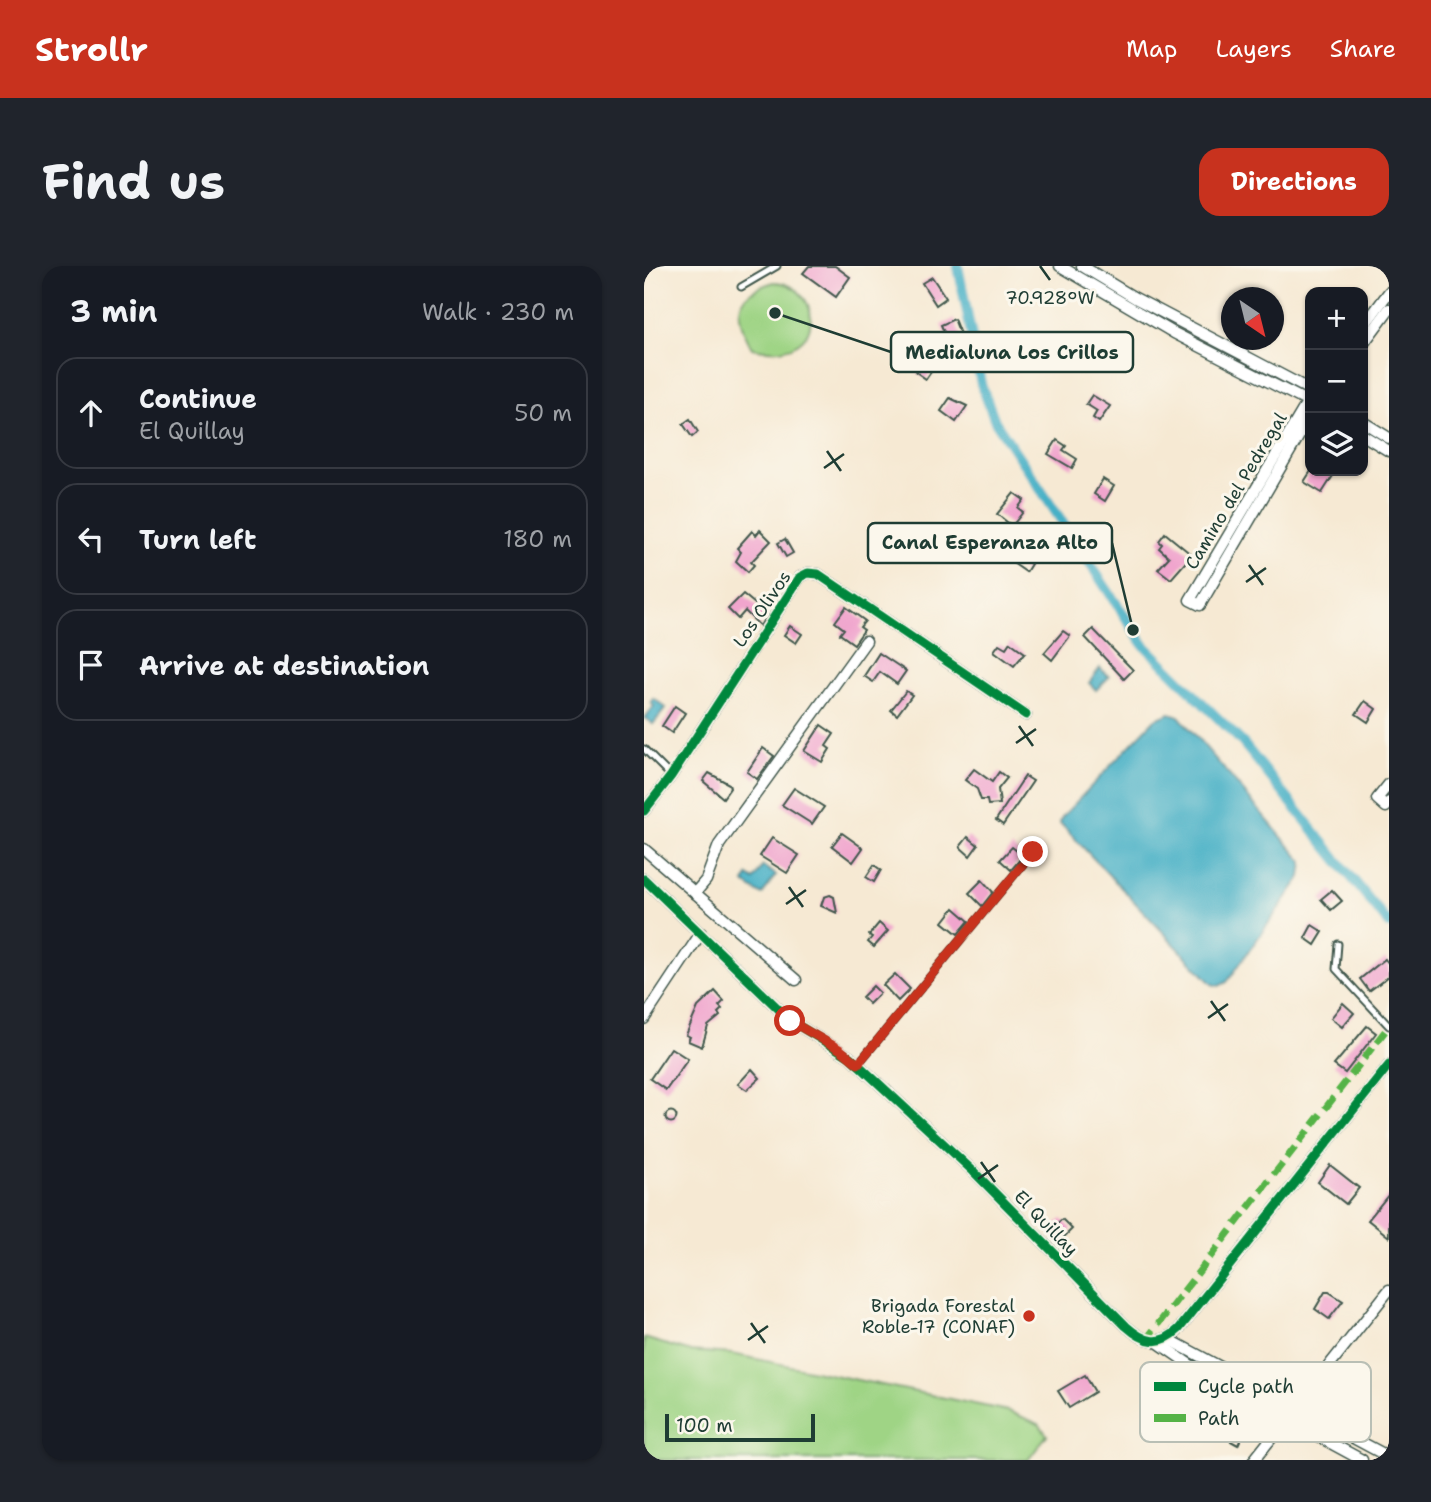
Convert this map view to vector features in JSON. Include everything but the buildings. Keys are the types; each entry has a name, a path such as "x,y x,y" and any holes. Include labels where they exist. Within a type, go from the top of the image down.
{"street":[{"path":"1060,266 1174,333 1305,399"},
{"path":"1082,266 1135,298 1305,387"},
{"path":"1368,320 1389,292"},
{"path":"1368,337 1389,309"},
{"name":"Camino del Pedregal","path":"1305,408 1190,600 1200,605 1305,426"},
{"path":"1368,425 1389,438"},
{"path":"1368,438 1389,451"},
{"name":"Los Olivos","path":"644,811 671,776 800,577 808,573 818,574 1026,715"},
{"path":"695,893 706,880 719,845 866,641"},
{"path":"1387,804 1377,799 1389,784"},
{"path":"644,849 796,980"},
{"name":"El Quillay","path":"644,878 790,1021 841,1050 858,1064 973,1171 1126,1326 1145,1341 1157,1342 1186,1362"},
{"path":"644,1019 701,933"},
{"path":"1157,1342 1168,1339 1191,1314 1389,1065"},
{"path":"1332,1362 1389,1290"},
{"path":"1168,1339 1212,1362"},
{"path":"1254,1460 1268,1442"},
{"name":"El Quillay","path":"1329,1442 1362,1460"},
{"path":"1361,1442 1389,1457"}],"lane":[{"path":"741,287 776,266"},
{"path":"644,749 671,776"},
{"path":"858,1064 1033,852"},
{"path":"1338,944 1336,969 1389,1026"}],"green space":[{"path":"774,282 790,286 802,295 809,308 811,322 806,335 796,345 778,350 752,348 742,325 740,307 751,293"},
{"path":"644,1338 688,1351 732,1354 1008,1411 1039,1424 1047,1435 1028,1460 644,1460"}],"water":[{"path":"1100,668 1109,677 1096,690 1089,683"},
{"path":"654,699 666,708 653,724 645,718 654,706 651,703"},
{"path":"1170,713 1179,716 1303,862 1301,877 1227,982 1219,986 1212,984 1060,823 1062,817 1155,719"},
{"path":"763,866 776,875 762,895 744,883 748,876 754,880"}],"waterway":[{"path":"958,266 981,384 995,421 1144,645 1243,743 1389,924"}],"marked path":[{"path":"1145,1341 1389,1026"}],"cycle path":[{"path":"644,811 671,776 800,577 808,573 818,574 1026,715"},
{"path":"644,879 791,1021 850,1057 973,1171 1126,1326 1152,1341 1165,1339 1179,1329 1389,1065"}],"place":[{"name":"Medialuna Los Crillos","path":"775,313"},
{"name":"Canal Esperanza Alto","path":"1133,630"},
{"name":"Brigada Forestal Roble-17 (CONAF)","path":"1029,1316"}],"route":[{"path":"790,1021 841,1050 858,1064 1033,852"}]}
